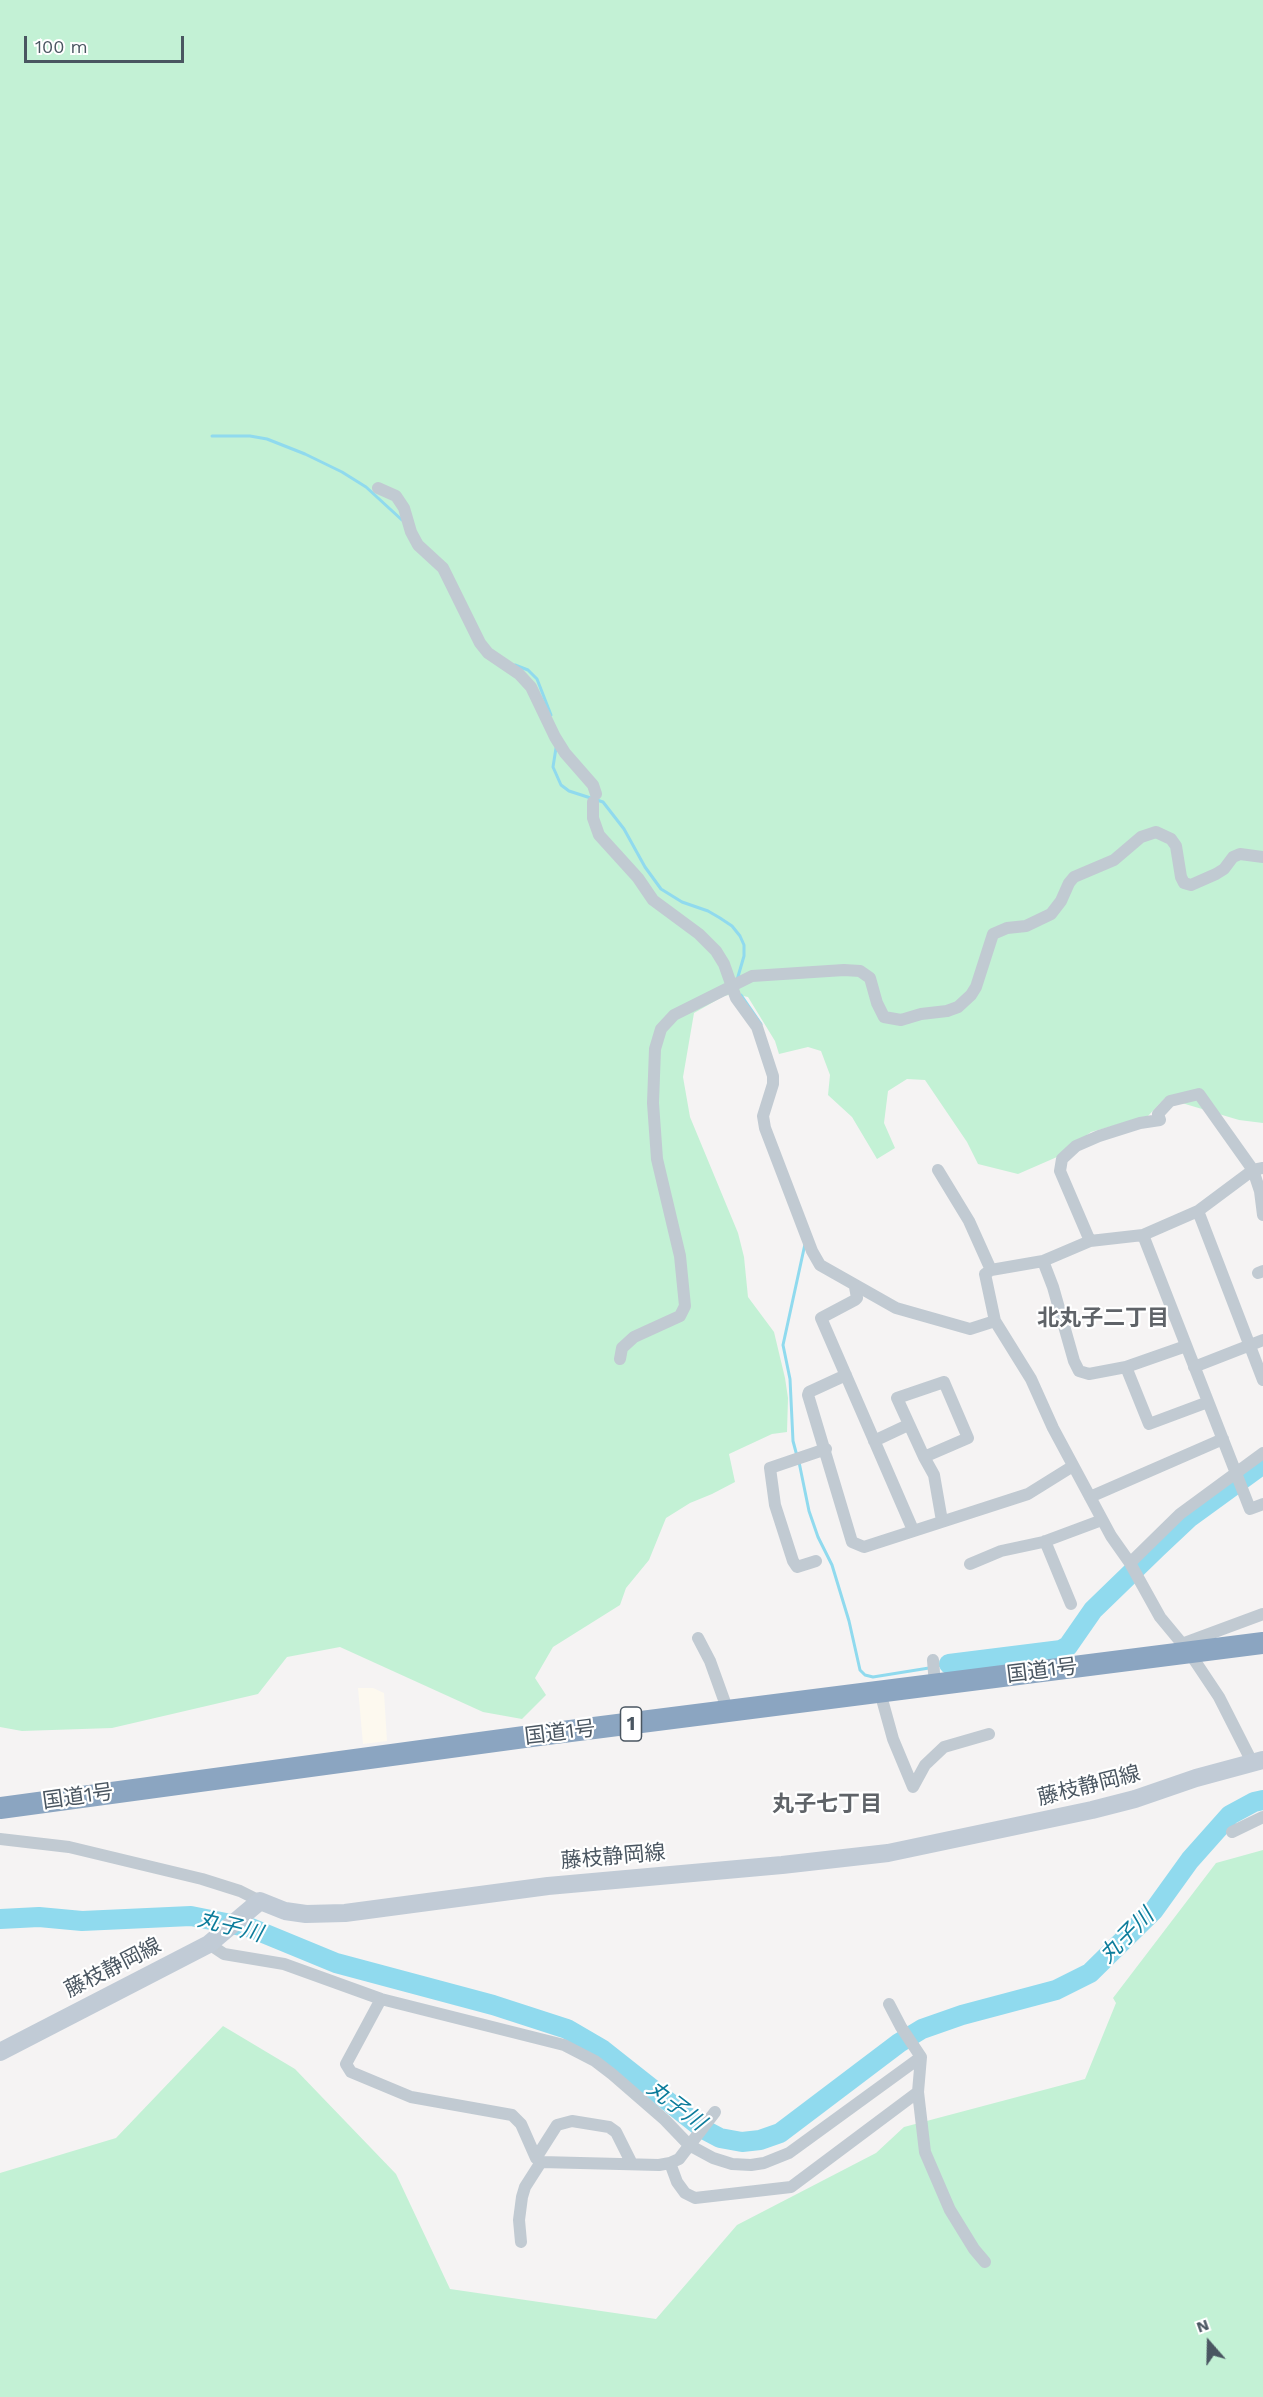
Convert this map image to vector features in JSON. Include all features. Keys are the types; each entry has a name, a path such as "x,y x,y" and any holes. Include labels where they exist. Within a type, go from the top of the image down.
{"highway":[{"name":"国道1号","path":"0,1808 880,1692 935,1679 1185,1648 1263,1643"}],"main road":[{"name":"藤枝静岡線","path":"0,2052 213,1941 254,1907 324,1914 548,1886 888,1853 1113,1805 1258,1761"}],"street":[{"path":"378,488 396,496 404,508 411,532 418,544 443,568 480,643 488,654 519,674 531,687 565,753 580,767 593,785 595,798 593,818 599,835 638,878 652,900 699,934 716,951 724,964 731,988 753,1019 770,1064 773,1084 763,1116 765,1128 812,1251 820,1265 855,1287 896,1308 970,1329 995,1321"},
{"path":"620,1359 622,1348 634,1336 680,1316 685,1306 678,1245 657,1159 653,1069 658,1034 664,1024 674,1015 752,976 856,970 870,978 877,1004 884,1017 901,1020 921,1014 947,1011 958,1007 976,987 993,934 1007,928 1026,926 1051,914 1074,877 1114,860 1141,837 1156,832 1171,839 1176,846 1181,877 1184,883 1191,885 1199,884 1224,869 1233,857 1240,854 1263,856"},
{"path":"1090,1241 1060,1171 1062,1159 1076,1146 1099,1136 1140,1123 1161,1120 1158,1114 1170,1101 1199,1094 1258,1169 1263,1215"},
{"path":"1258,1169 1198,1212 1143,1235 1090,1241 1043,1261 991,1270 985,1274 995,1321 1031,1379 1102,1520 1133,1568 1160,1617 1185,1648 1258,1761"},
{"path":"938,1170 969,1221 991,1270"},
{"path":"1198,1212 1263,1380"},
{"path":"1143,1235 1250,1509 1263,1504"},
{"path":"1043,1261 1053,1287 1076,1367 1083,1373 1089,1374 1126,1367 1186,1347"},
{"path":"855,1287 858,1298 821,1318 913,1530"},
{"path":"1194,1367 1263,1340"},
{"path":"1126,1367 1149,1424 1208,1402"},
{"path":"846,1375 809,1392 808,1395 852,1542 864,1547 1028,1494 1073,1466"},
{"path":"924,1457 968,1438 944,1382 897,1398 908,1425 924,1457 934,1475 942,1521"},
{"path":"874,1441 908,1425"},
{"path":"1090,1497 1223,1439"},
{"path":"816,1561 797,1567 793,1562 775,1505 770,1468 826,1449"},
{"path":"1133,1568 1180,1514 1239,1478 1263,1454"},
{"path":"970,1564 1013,1548 1045,1541 1102,1520"},
{"path":"1045,1541 1071,1604"},
{"path":"1185,1648 1263,1614"},
{"path":"698,1638 710,1661 728,1711"},
{"path":"933,1660 935,1679"},
{"path":"880,1692 893,1739 913,1788 925,1764 944,1748 990,1734"},
{"path":"1232,1832 1263,1817"},
{"path":"0,1839 69,1848 202,1879 240,1891 254,1907"},
{"path":"213,1941 224,1954 284,1964 381,1999 538,2037 576,2051 612,2074 691,2144 713,2158 732,2164 751,2165 789,2153 920,2056"},
{"path":"381,1999 346,2064 351,2072 411,2097 512,2115 521,2124 539,2160"},
{"path":"889,2004 920,2056 918,2092 925,2152 950,2210 974,2249 985,2262"},
{"path":"670,2163 677,2182 685,2193 695,2199 791,2187 918,2092"},
{"path":"539,2160 658,2165 670,2163 679,2158 714,2115"},
{"path":"521,2242 519,2220 525,2187 557,2125 572,2121 609,2127 616,2132 632,2164"}],"shaded area":[{"path":"358,1688 373,1688 384,1693 387,1741 363,1744"}],"green space":[{"path":"0,0 1263,0 1263,1123 1239,1120 1165,1098 1148,1116 1091,1132 1057,1157 1018,1174 978,1164 967,1142 925,1080 907,1079 888,1091 884,1123 895,1148 877,1159 852,1117 828,1095 830,1075 821,1051 808,1047 779,1054 775,1041 748,997 734,994 724,996 694,1013 683,1077 690,1117 738,1233 744,1257 748,1297 774,1332 788,1398 787,1432 772,1434 729,1454 735,1482 690,1503 666,1518 649,1560 626,1588 620,1605 553,1647 535,1678 546,1695 522,1719 483,1712 340,1647 287,1657 258,1694 112,1728 22,1731 0,1727"},
{"path":"1263,1850 1263,2397 0,2397 0,2173 116,2138 223,2026 295,2069 396,2174 450,2289 656,2319 737,2225 876,2153 904,2127 1085,2079 1116,2003 1113,1998 1216,1863"}],"waterway":[{"path":"212,436 250,436 267,439 305,454 366,487 402,520"},
{"path":"515,665 528,670 537,679 551,715"},
{"path":"556,748 553,767 561,785 569,791 603,802 624,829 645,867 661,889 682,902 720,918 732,926 740,936 744,945 744,956 737,980"},
{"path":"741,995 761,1024"},
{"path":"797,1456 793,1441 790,1379 783,1345 805,1244"},
{"path":"799,1462 809,1511 818,1537 832,1565 849,1621 860,1670 865,1675 873,1677 929,1668"},
{"path":"949,1664 1061,1650 1068,1646 1093,1610 1189,1518 1263,1464"},
{"path":"936,1666 949,1664"},
{"name":"丸子川","path":"0,1919 39,1917 82,1921 191,1916 251,1928 336,1963 493,2005 567,2029 603,2050 703,2129 720,2138 742,2142 760,2140 780,2133 899,2043 922,2029 962,2015 1056,1990 1090,1973 1154,1910 1190,1860 1230,1815 1254,1802 1263,1800"}],"district":[{"name":"北丸子二丁目","path":"1103,1319"},
{"name":"丸子七丁目","path":"827,1805"}]}
